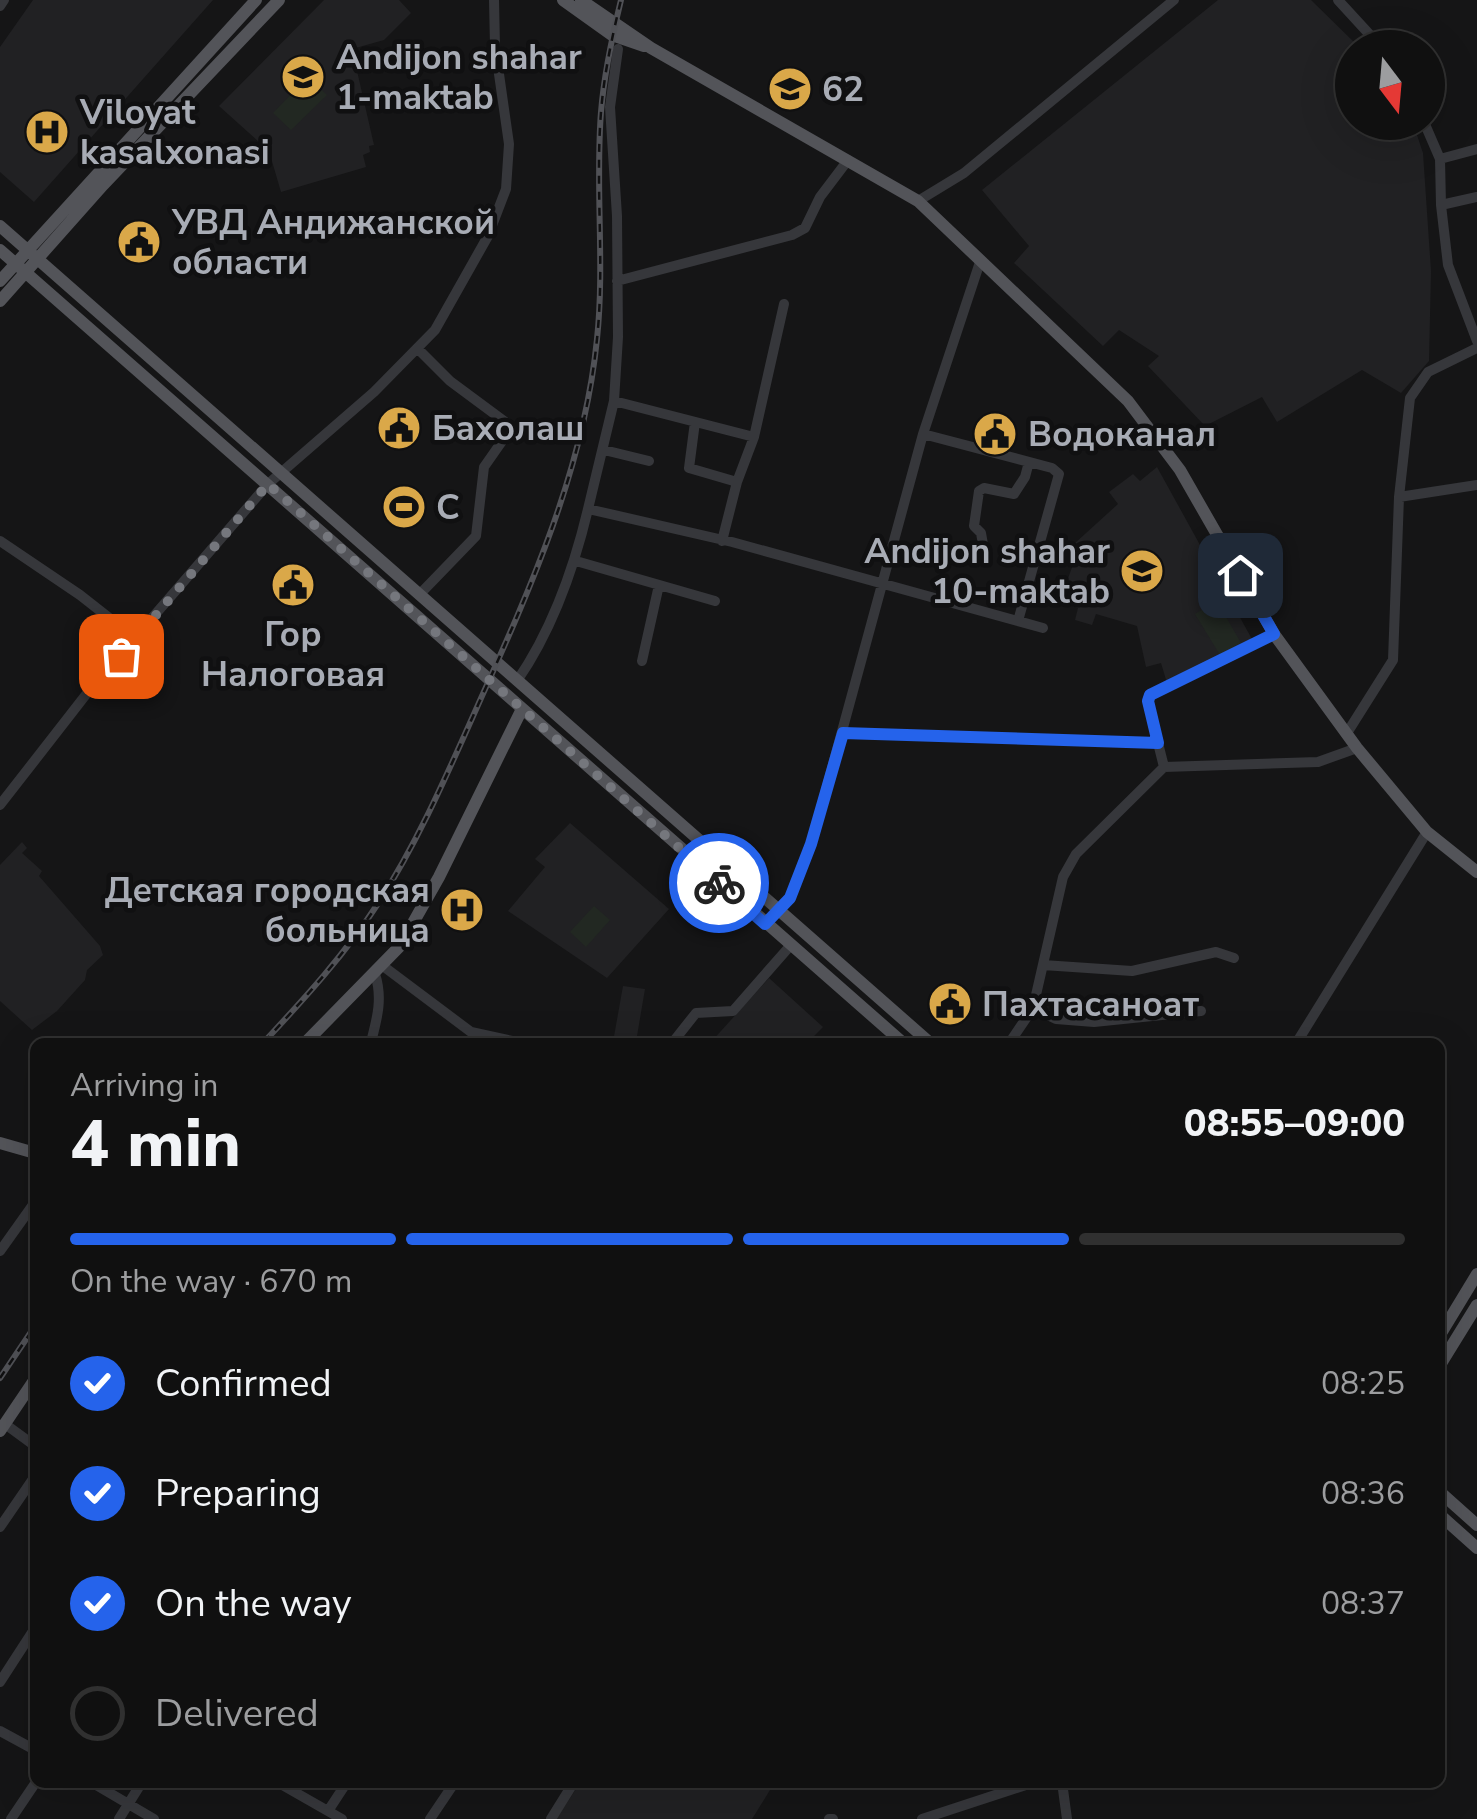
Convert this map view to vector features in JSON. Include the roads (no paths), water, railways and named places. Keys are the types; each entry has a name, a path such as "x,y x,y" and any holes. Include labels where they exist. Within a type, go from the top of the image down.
{"main road":[{"path":"0,301 20,268 256,0"},
{"path":"32,255 278,0"},
{"path":"562,0 612,35 651,48"},
{"path":"580,0 651,48 918,201 1128,401 1180,470 1274,634 1357,748 1428,832 1477,872"},
{"path":"0,226 923,1038"},
{"path":"0,250 897,1038"},
{"path":"0,280 20,268"},
{"path":"310,1038 400,946 522,709"},
{"path":"677,846 690,832"},
{"path":"765,924 778,909"},
{"path":"0,1143 30,1151"},
{"path":"1445,1327 1477,1274"},
{"path":"1445,1357 1477,1305"},
{"path":"2,1427 30,1386"},
{"path":"1445,1496 1477,1525"},
{"path":"1445,1519 1477,1548"}],"street":[{"path":"0,806 76,708 268,484 374,392 436,330 488,236 506,189 508,144 494,46 494,0"},
{"path":"918,201 964,173 1174,0"},
{"path":"1338,0 1366,30"},
{"path":"517,680 576,561 614,401 617,216 610,107 618,48"},
{"path":"1347,733 1393,660 1399,496 1410,398 1428,372 1477,345 1448,266 1440,158 1432,140"},
{"path":"1440,158 1477,149"},
{"path":"616,281 792,235 805,228 820,196 848,160"},
{"path":"1441,205 1477,197"},
{"path":"778,909 790,898 811,844 922,434 980,262"},
{"path":"722,540 754,437 784,304"},
{"path":"418,349 450,381 512,426 484,467 476,536 419,595"},
{"path":"614,401 754,437"},
{"path":"695,422 689,468 737,482"},
{"path":"922,434 1052,468 1059,474 1018,621"},
{"path":"604,450 648,460"},
{"path":"985,556 981,533 974,526 979,491 984,488 1014,494 1025,478 1029,462"},
{"path":"1399,496 1477,485"},
{"path":"588,509 722,540 1043,628"},
{"path":"0,542 80,594 136,639"},
{"path":"576,561 715,601"},
{"path":"642,661 660,585"},
{"path":"1164,767 1148,701 1150,695 1274,634"},
{"path":"843,733 1158,743"},
{"path":"1013,1038 1033,1008 1063,877 1076,854 1164,767 1318,762 1357,748"},
{"path":"1299,1038 1428,832"},
{"path":"676,1038 696,1013 732,1011 790,946"},
{"path":"1043,965 1132,971 1216,952 1234,958"},
{"path":"379,970 471,1038"},
{"path":"372,1038 380,1006 379,970"},
{"path":"1033,1008 1056,1019 1094,1022 1202,1011"},
{"path":"0,1251 30,1209"},
{"path":"2,1427 30,1443"},
{"path":"0,1527 30,1483"},
{"path":"0,1682 30,1644"},
{"path":"0,1730 30,1747"},
{"path":"11,1819 32,1788"},
{"path":"101,1788 154,1819"},
{"path":"119,1819 138,1788"},
{"path":"288,1788 342,1819"},
{"path":"328,1811 343,1788"},
{"path":"430,1819 451,1788"},
{"path":"550,1819 570,1788"},
{"path":"922,1819 1017,1788"},
{"path":"1063,1788 1067,1819"}],"railway":[{"path":"268,1038 353,939 407,854 498,661 536,572 568,481 597,339 601,112 621,0"},
{"path":"0,1378 30,1333"}],"place":[{"name":"Andijon shahar 1-maktab","path":"303,77"},
{"name":"62","path":"790,89"},
{"name":"Viloyat kasalxonasi","path":"47,132"},
{"name":"УВД Андижанской области","path":"139,242"},
{"name":"Бахолаш","path":"399,428"},
{"name":"Водоканал","path":"995,434"},
{"name":"С","path":"404,507"},
{"name":"Andijon shahar 10-maktab","path":"1142,571"},
{"name":"Гор Налоговая","path":"293,585"},
{"name":"Детская городская больница","path":"462,910"},
{"name":"Пахтасаноат","path":"950,1004"}]}
